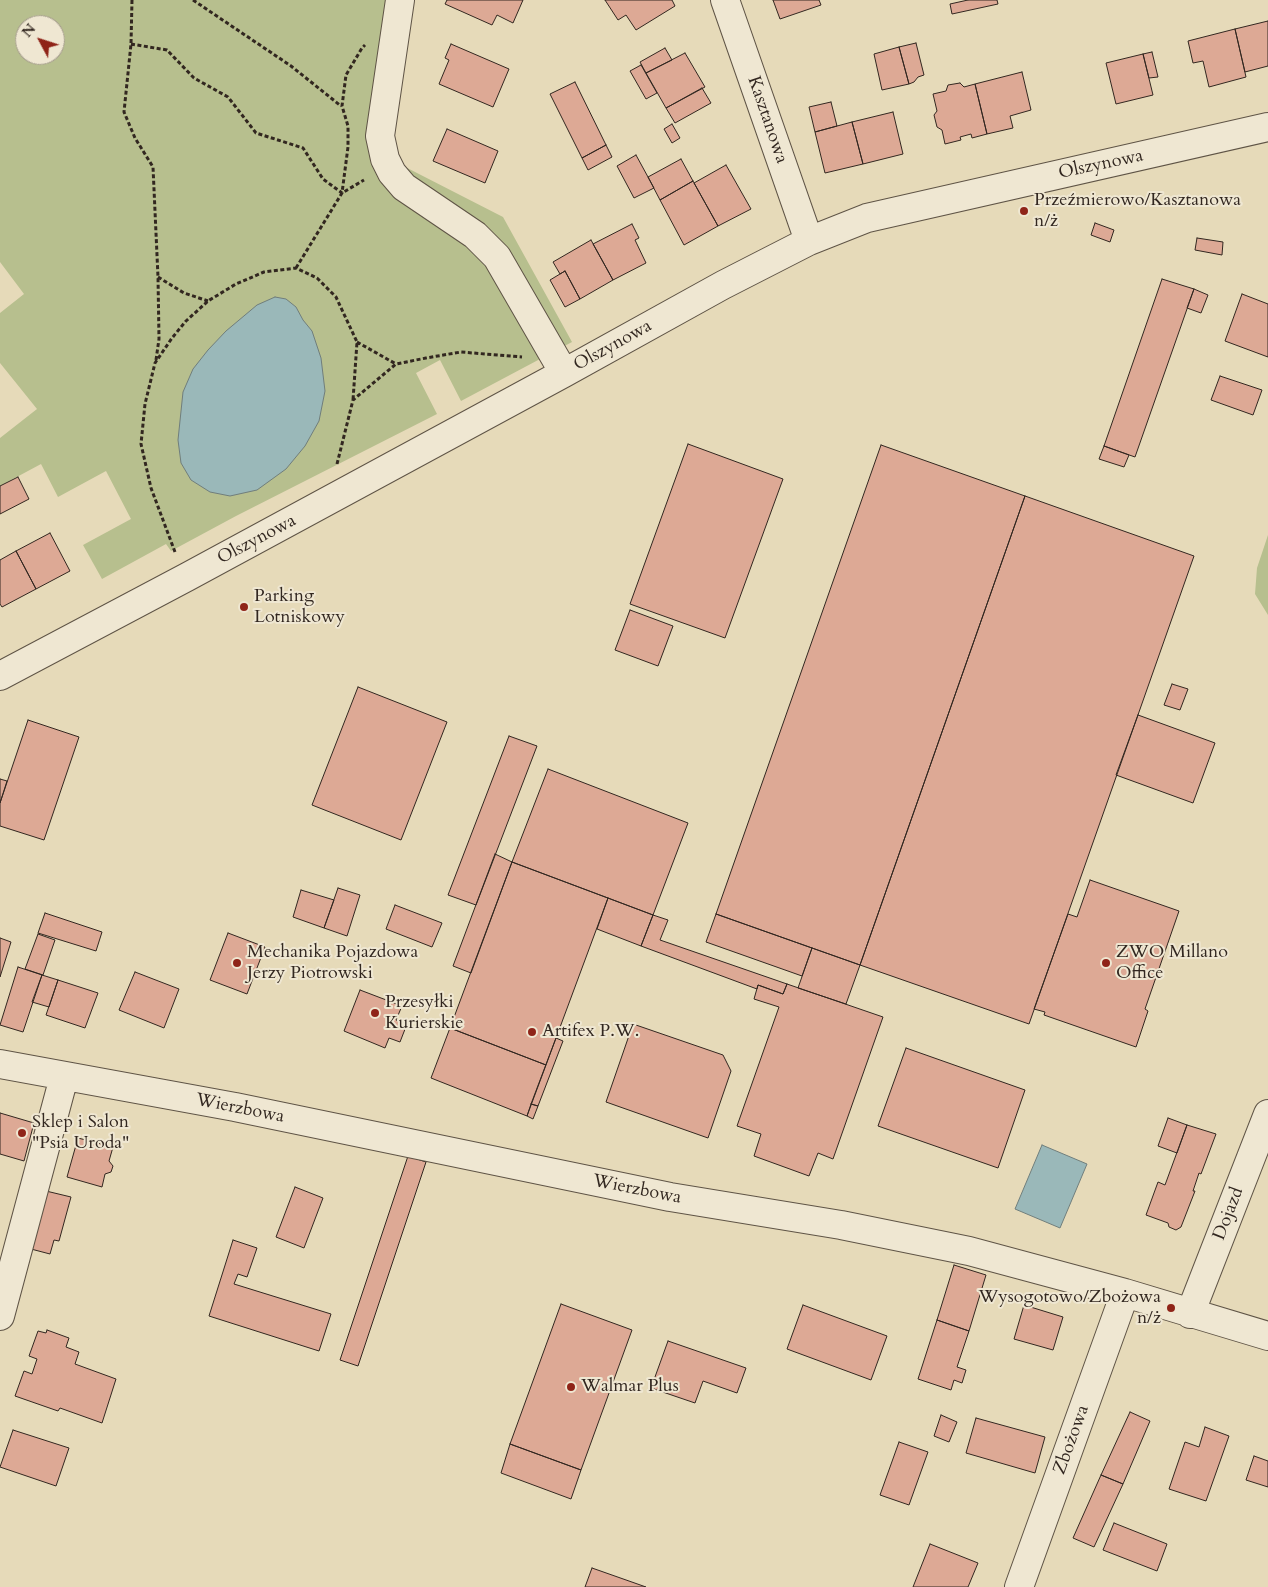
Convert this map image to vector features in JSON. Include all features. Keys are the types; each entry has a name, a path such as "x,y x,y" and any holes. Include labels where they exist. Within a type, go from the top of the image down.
{"street":[{"name":"Kasztanowa","path":"725,0 809,241"},
{"path":"399,13 380,136 381,146 388,166 404,187 475,235 497,257 558,363"},
{"name":"Olszynowa","path":"0,676 205,568 558,363 723,285 809,241 867,218 1268,128"},
{"name":"Wierzbowa","path":"0,1064 235,1107 670,1197 833,1224 949,1247 1125,1293 1268,1336"},
{"path":"0,1316 64,1077"},
{"name":"Dojazd","path":"1190,1314 1268,1114"},
{"name":"Zbożowa","path":"1019,1587 1125,1293"}],"path":[{"path":"132,0 131,44 124,112 135,138 153,167 158,277 159,338 155,363 144,404 141,444 151,488 178,560"},
{"path":"193,0 292,66 342,106"},
{"path":"296,268 342,193 348,147 348,126 342,106 346,75 362,48 384,30 399,13"},
{"path":"131,44 167,50 194,78 228,97 256,132 304,148 323,179 342,193"},
{"path":"342,193 388,166"},
{"path":"155,363 186,321 208,301 236,284 264,272 296,268 317,278 336,297 357,342 353,400 336,467"},
{"path":"158,277 184,293 208,301"},
{"path":"357,342 396,364"},
{"path":"353,400 396,364 426,358 461,352 558,363"}],"green space":[{"path":"0,0 390,0 374,151 503,217 572,342 461,401 440,360 416,373 437,414 171,551 166,544 102,579 83,545 131,519 106,471 58,497 41,464 0,486 0,438 37,409 0,363 0,313 24,294 0,262"},
{"path":"1268,535 1268,615 1255,594 1257,568"}],"water":[{"path":"275,297 286,299 296,307 312,331 321,358 325,391 319,421 305,446 286,469 257,490 230,496 210,492 191,480 181,463 178,440 183,392 193,369 226,331 257,305"},
{"path":"1042,1145 1087,1164 1060,1228 1015,1209"}],"building":[{"path":"447,0 523,0 513,23 497,15 492,25 445,4"},
{"path":"605,0 672,0 675,6 636,30 626,15 618,20"},
{"path":"773,0 819,0 821,5 780,19"},
{"path":"968,0 997,0 998,4 952,14 950,4"},
{"path":"1268,21 1268,66 1245,72 1235,29"},
{"path":"1235,29 1246,77 1209,87 1203,61 1193,63 1188,41"},
{"path":"916,43 924,75 909,84 899,47"},
{"path":"451,44 509,69 493,107 439,84 449,60 445,58"},
{"path":"899,47 909,84 882,90 874,54"},
{"path":"665,48 672,60 646,73 640,62"},
{"path":"1152,52 1158,77 1149,78 1143,54"},
{"path":"685,53 705,87 666,108 646,73"},
{"path":"1143,54 1153,95 1116,104 1106,63"},
{"path":"641,65 657,93 646,99 630,71"},
{"path":"1022,72 1031,110 1010,116 1013,128 987,134 975,84"},
{"path":"575,82 606,145 582,158 550,94"},
{"path":"960,83 964,87 975,84 987,134 972,138 971,134 960,137 961,140 945,144 942,130 937,127 934,115 937,111 933,94 946,91 948,85"},
{"path":"702,88 711,103 675,123 666,108"},
{"path":"831,102 837,126 815,132 809,107"},
{"path":"893,112 903,154 863,164 852,122"},
{"path":"852,122 863,164 825,173 815,132"},
{"path":"672,124 680,138 672,143 664,129"},
{"path":"447,129 498,151 485,183 433,161"},
{"path":"606,145 612,157 588,170 582,158"},
{"path":"636,155 654,188 634,198 617,166"},
{"path":"681,159 693,181 660,200 648,177"},
{"path":"726,165 751,209 718,226 694,183"},
{"path":"693,181 718,226 684,245 660,200"},
{"path":"1095,223 1114,230 1110,242 1091,235"},
{"path":"632,224 639,238 635,240 646,263 613,280 593,244"},
{"path":"1197,238 1223,242 1222,255 1195,250"},
{"path":"591,240 613,280 580,299 565,271 560,274 553,262"},
{"path":"565,271 580,299 565,307 550,280"},
{"path":"1162,279 1194,289 1135,457 1104,446"},
{"path":"1194,289 1208,295 1201,313 1187,308"},
{"path":"1242,294 1268,304 1268,357 1225,341"},
{"path":"1220,376 1262,390 1253,415 1211,400"},
{"path":"688,444 783,479 725,638 630,604"},
{"path":"881,445 1025,496 860,965 716,914"},
{"path":"1104,446 1129,455 1124,467 1099,459"},
{"path":"18,477 29,499 0,514 0,486"},
{"path":"1025,496 1194,556 1029,1024 860,965"},
{"path":"50,533 70,571 36,589 16,551"},
{"path":"16,551 36,589 2,607 0,604 0,560"},
{"path":"630,610 673,626 658,666 615,650"},
{"path":"1172,684 1188,689 1180,710 1164,705"},
{"path":"358,687 447,722 401,840 312,805"},
{"path":"1138,715 1215,743 1193,803 1116,775"},
{"path":"28,720 79,737 44,840 0,826 0,803"},
{"path":"509,736 537,746 476,905 448,895"},
{"path":"548,769 688,823 653,915 512,862"},
{"path":"0,779 7,781 0,803"},
{"path":"495,854 512,862 471,973 453,966"},
{"path":"512,862 608,898 546,1065 450,1028"},
{"name":"ZWO Millano Office","path":"1090,880 1179,911 1145,1009 1148,1011 1136,1047 1044,1015 1045,1012 1034,1009 1068,914 1077,917"},
{"path":"338,888 360,895 347,936 324,928"},
{"path":"301,890 334,900 324,928 293,917"},
{"path":"608,898 653,915 641,946 597,929"},
{"path":"395,905 442,923 432,947 386,929"},
{"path":"45,913 102,932 96,951 38,933"},
{"path":"716,914 812,948 802,976 706,942"},
{"path":"653,915 668,920 660,940 787,984 783,994 758,985 757,989 641,946"},
{"name":"Mechanika Pojazdowa Jerzy Piotrowski","path":"228,933 265,947 247,994 210,980"},
{"path":"38,934 55,940 43,975 25,969"},
{"path":"0,938 11,942 0,977"},
{"path":"812,948 860,965 846,1004 798,988"},
{"path":"18,967 42,975 23,1032 0,1025"},
{"path":"135,972 179,989 164,1028 119,1010"},
{"path":"42,975 58,980 49,1007 32,1002"},
{"path":"58,980 98,993 85,1028 46,1015"},
{"path":"787,984 883,1017 833,1159 818,1153 809,1176 754,1156 761,1134 737,1126 779,1007 754,999 758,985 783,994"},
{"name":"Przesyłki Kurierskie","path":"360,990 402,1006 396,1020 407,1024 400,1042 389,1038 385,1048 344,1031"},
{"path":"633,1024 723,1055 731,1071 708,1138 606,1102"},
{"path":"450,1028 546,1065 527,1116 431,1078"},
{"path":"556,1038 563,1041 538,1106 531,1104"},
{"path":"906,1048 1025,1090 998,1168 878,1126"},
{"path":"531,1104 538,1106 533,1119 527,1116"},
{"path":"0,1113 34,1123 24,1161 0,1154"},
{"path":"1168,1118 1187,1125 1177,1153 1158,1146"},
{"path":"1187,1125 1216,1134 1201,1174 1199,1173 1193,1191 1195,1191 1181,1227 1176,1230 1169,1227 1168,1223 1146,1215 1158,1182 1165,1185"},
{"path":"78,1138 113,1147 109,1161 113,1166 111,1172 105,1174 102,1187 67,1177"},
{"path":"408,1156 426,1162 358,1366 340,1360"},
{"path":"295,1187 323,1198 304,1248 276,1237"},
{"path":"46,1191 71,1197 59,1241 54,1240 50,1254 31,1249"},
{"path":"233,1240 257,1248 247,1277 238,1274 234,1284 331,1314 319,1351 209,1316"},
{"path":"954,1265 986,1275 969,1331 937,1320"},
{"name":"Walmar Plus","path":"561,1304 632,1330 581,1470 510,1444"},
{"path":"803,1305 887,1336 871,1380 787,1349"},
{"path":"1024,1305 1063,1317 1053,1350 1014,1339"},
{"path":"937,1320 969,1331 957,1367 966,1370 962,1383 954,1380 951,1390 918,1379"},
{"path":"47,1330 69,1338 66,1347 79,1352 75,1364 116,1379 102,1423 60,1408 58,1411 15,1396 24,1371 32,1374 37,1359 29,1356 38,1331 46,1333"},
{"path":"668,1341 746,1368 737,1393 703,1381 695,1403 651,1388"},
{"path":"1130,1412 1150,1421 1123,1484 1101,1475"},
{"path":"941,1415 957,1422 949,1442 934,1436"},
{"path":"976,1418 1045,1437 1035,1473 966,1453"},
{"path":"1205,1427 1229,1436 1206,1501 1169,1489 1185,1442 1199,1447"},
{"path":"13,1430 69,1448 56,1486 0,1467"},
{"path":"899,1442 928,1452 909,1505 880,1495"},
{"path":"510,1444 581,1470 571,1499 501,1473"},
{"path":"1254,1456 1268,1461 1268,1487 1246,1480"},
{"path":"1101,1475 1123,1484 1094,1547 1073,1538"},
{"path":"1114,1523 1167,1544 1157,1571 1103,1550"},
{"path":"930,1544 978,1563 968,1587 913,1587"},
{"path":"592,1568 646,1587 585,1587"}],"place":[{"name":"Przeźmierowo/Kasztanowa n/ż","path":"1024,211"},
{"name":"Parking Lotniskowy","path":"244,607"},
{"name":"Mechanika Pojazdowa Jerzy Piotrowski","path":"237,963"},
{"name":"ZWO Millano Office","path":"1106,963"},
{"name":"Przesyłki Kurierskie","path":"375,1013"},
{"name":"Artifex P.W.","path":"532,1032"},
{"name":"Sklep i Salon \"Psia Uroda\"","path":"22,1133"},
{"name":"Wysogotowo/Zbożowa n/ż","path":"1171,1308"},
{"name":"Walmar Plus","path":"571,1387"}]}
